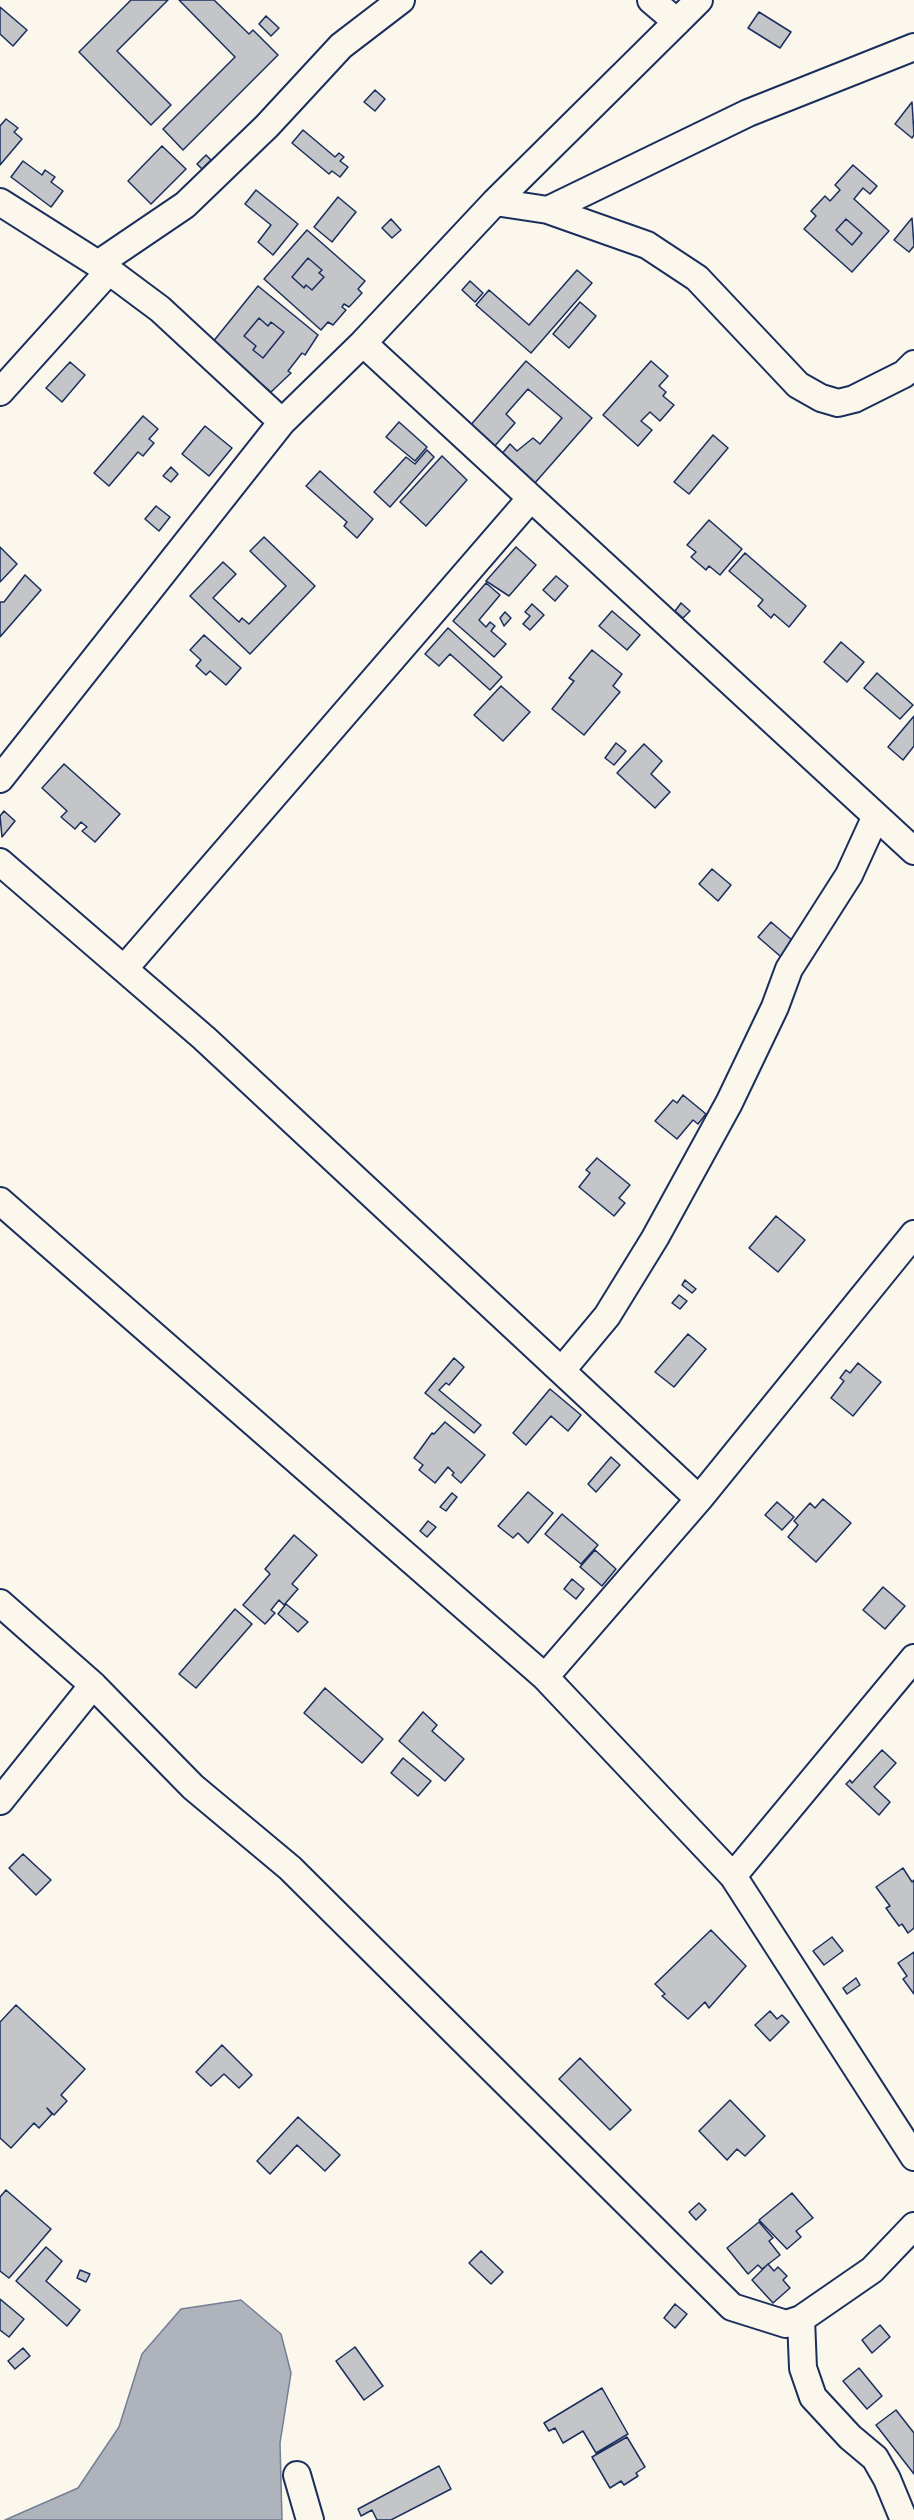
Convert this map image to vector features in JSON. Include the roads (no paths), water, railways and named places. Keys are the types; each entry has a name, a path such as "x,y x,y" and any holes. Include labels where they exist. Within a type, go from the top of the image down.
{"street":[{"path":"0,392 104,267 185,205 267,126 341,46 401,0"},
{"path":"651,0 677,22"},
{"path":"0,779 282,422 363,343 495,202 699,0"},
{"path":"548,210 748,113 914,47"},
{"path":"0,202 104,267 160,309 282,422"},
{"path":"495,202 548,210 647,245 697,278 798,385 821,398 838,403 854,399 904,374 914,364"},
{"path":"363,343 914,851"},
{"path":"124,969 531,498"},
{"path":"562,1370 607,1316 655,1238 729,1103 775,1007 789,969 849,875 876,816"},
{"path":"0,862 204,1038 699,1499"},
{"path":"0,1201 545,1677 733,1876 914,2157"},
{"path":"545,1677 699,1499 914,1234"},
{"path":"0,1603 93,1685 193,1787 290,1868 732,2307 786,2324 801,2319 872,2270 914,2226"},
{"path":"733,1876 914,1658"},
{"path":"0,1801 93,1685"},
{"path":"801,2319 803,2368 813,2397 850,2437 874,2458 887,2479 904,2520"},
{"path":"297,2475 310,2520"}]}
